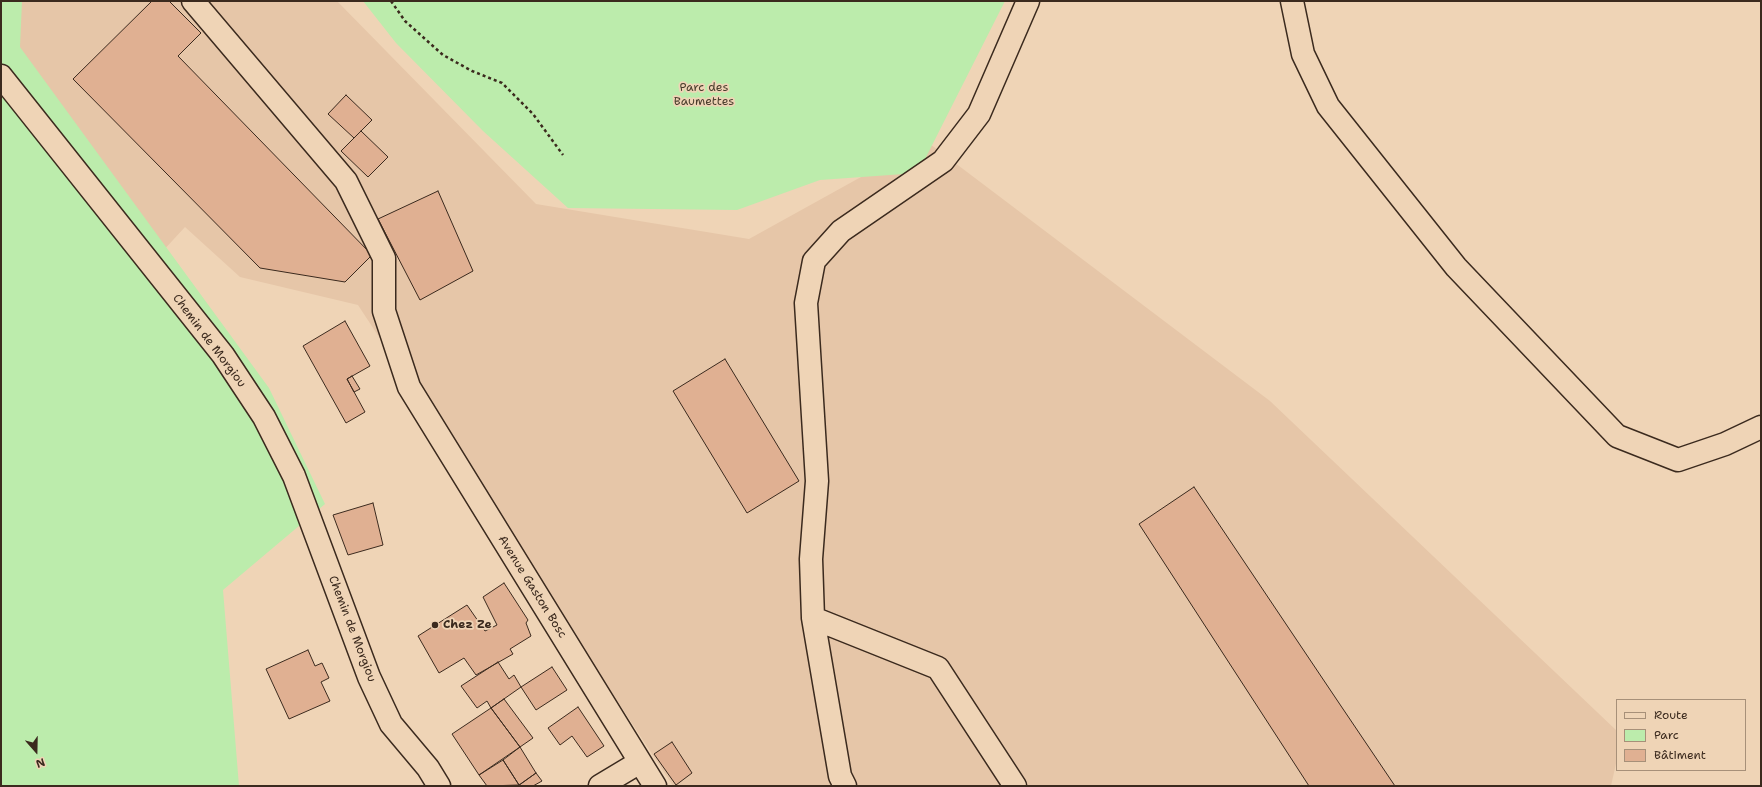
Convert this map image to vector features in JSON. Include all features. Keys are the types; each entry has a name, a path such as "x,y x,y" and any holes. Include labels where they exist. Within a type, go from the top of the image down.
{"street":[{"name":"Avenue Gaston Bosc","path":"193,1 346,181 384,258 384,311 409,387 655,786"},
{"path":"845,786 840,776 813,618 810,559 817,481 806,303 814,261 841,231 943,161 979,114 1028,1"},
{"path":"1292,1 1303,54 1328,106 1456,267 1617,436 1678,460 1726,444 1761,427"},
{"name":"Chemin de Morgiou","path":"1,76 222,355 264,417 294,476 369,677 391,724 428,768 439,786"},
{"path":"813,618 938,668 1015,786"},
{"path":"600,786 640,762"}],"path":[{"path":"391,1 405,21 443,55 472,71 502,83 533,114 563,155"}],"shaded area":[{"path":"1,1 337,1 536,204 749,239 926,141 1270,401 1616,730 1616,764 1611,786 673,786 358,305 240,277 185,227 161,253 1,47"}],"green space":[{"path":"1,1 22,1 20,47 269,388 325,504 223,590 239,786 1,786"},
{"name":"Parc des Baumettes","path":"363,1 1005,1 918,173 820,180 737,210 568,208 483,131 396,43"}],"building":[{"path":"152,1 169,1 201,33 178,56 372,255 345,282 260,268 73,79"},
{"path":"346,95 372,120 354,138 328,114"},
{"path":"361,131 388,157 368,177 341,151"},
{"path":"438,191 473,271 420,300 378,219"},
{"path":"345,321 370,366 347,379 365,412 346,423 303,346"},
{"path":"725,359 799,481 747,513 673,391"},
{"path":"352,376 360,389 354,392 347,379"},
{"path":"1194,487 1395,786 1309,786 1139,524"},
{"path":"373,503 383,545 348,555 333,515"},
{"path":"504,583 528,620 526,623 531,636 510,649 513,654 476,675 464,658 439,673 418,636 467,605 485,631 497,625 483,597"},
{"path":"308,650 315,666 322,663 329,678 321,682 330,701 289,719 266,669"},
{"path":"498,662 509,679 514,675 521,687 491,708 487,701 477,708 461,686"},
{"path":"552,667 567,690 536,710 521,687"},
{"path":"504,699 533,738 520,747 491,708"},
{"path":"578,707 604,746 587,757 572,736 560,745 548,728"},
{"path":"491,708 520,747 479,775 452,734"},
{"path":"672,742 692,773 676,785 654,754"},
{"path":"520,747 536,773 519,785 503,760"},
{"path":"503,760 519,785 487,786 479,775"},
{"path":"536,773 542,781 533,786 518,786"}],"place":[{"name":"Chez Ze","path":"435,625"}]}
